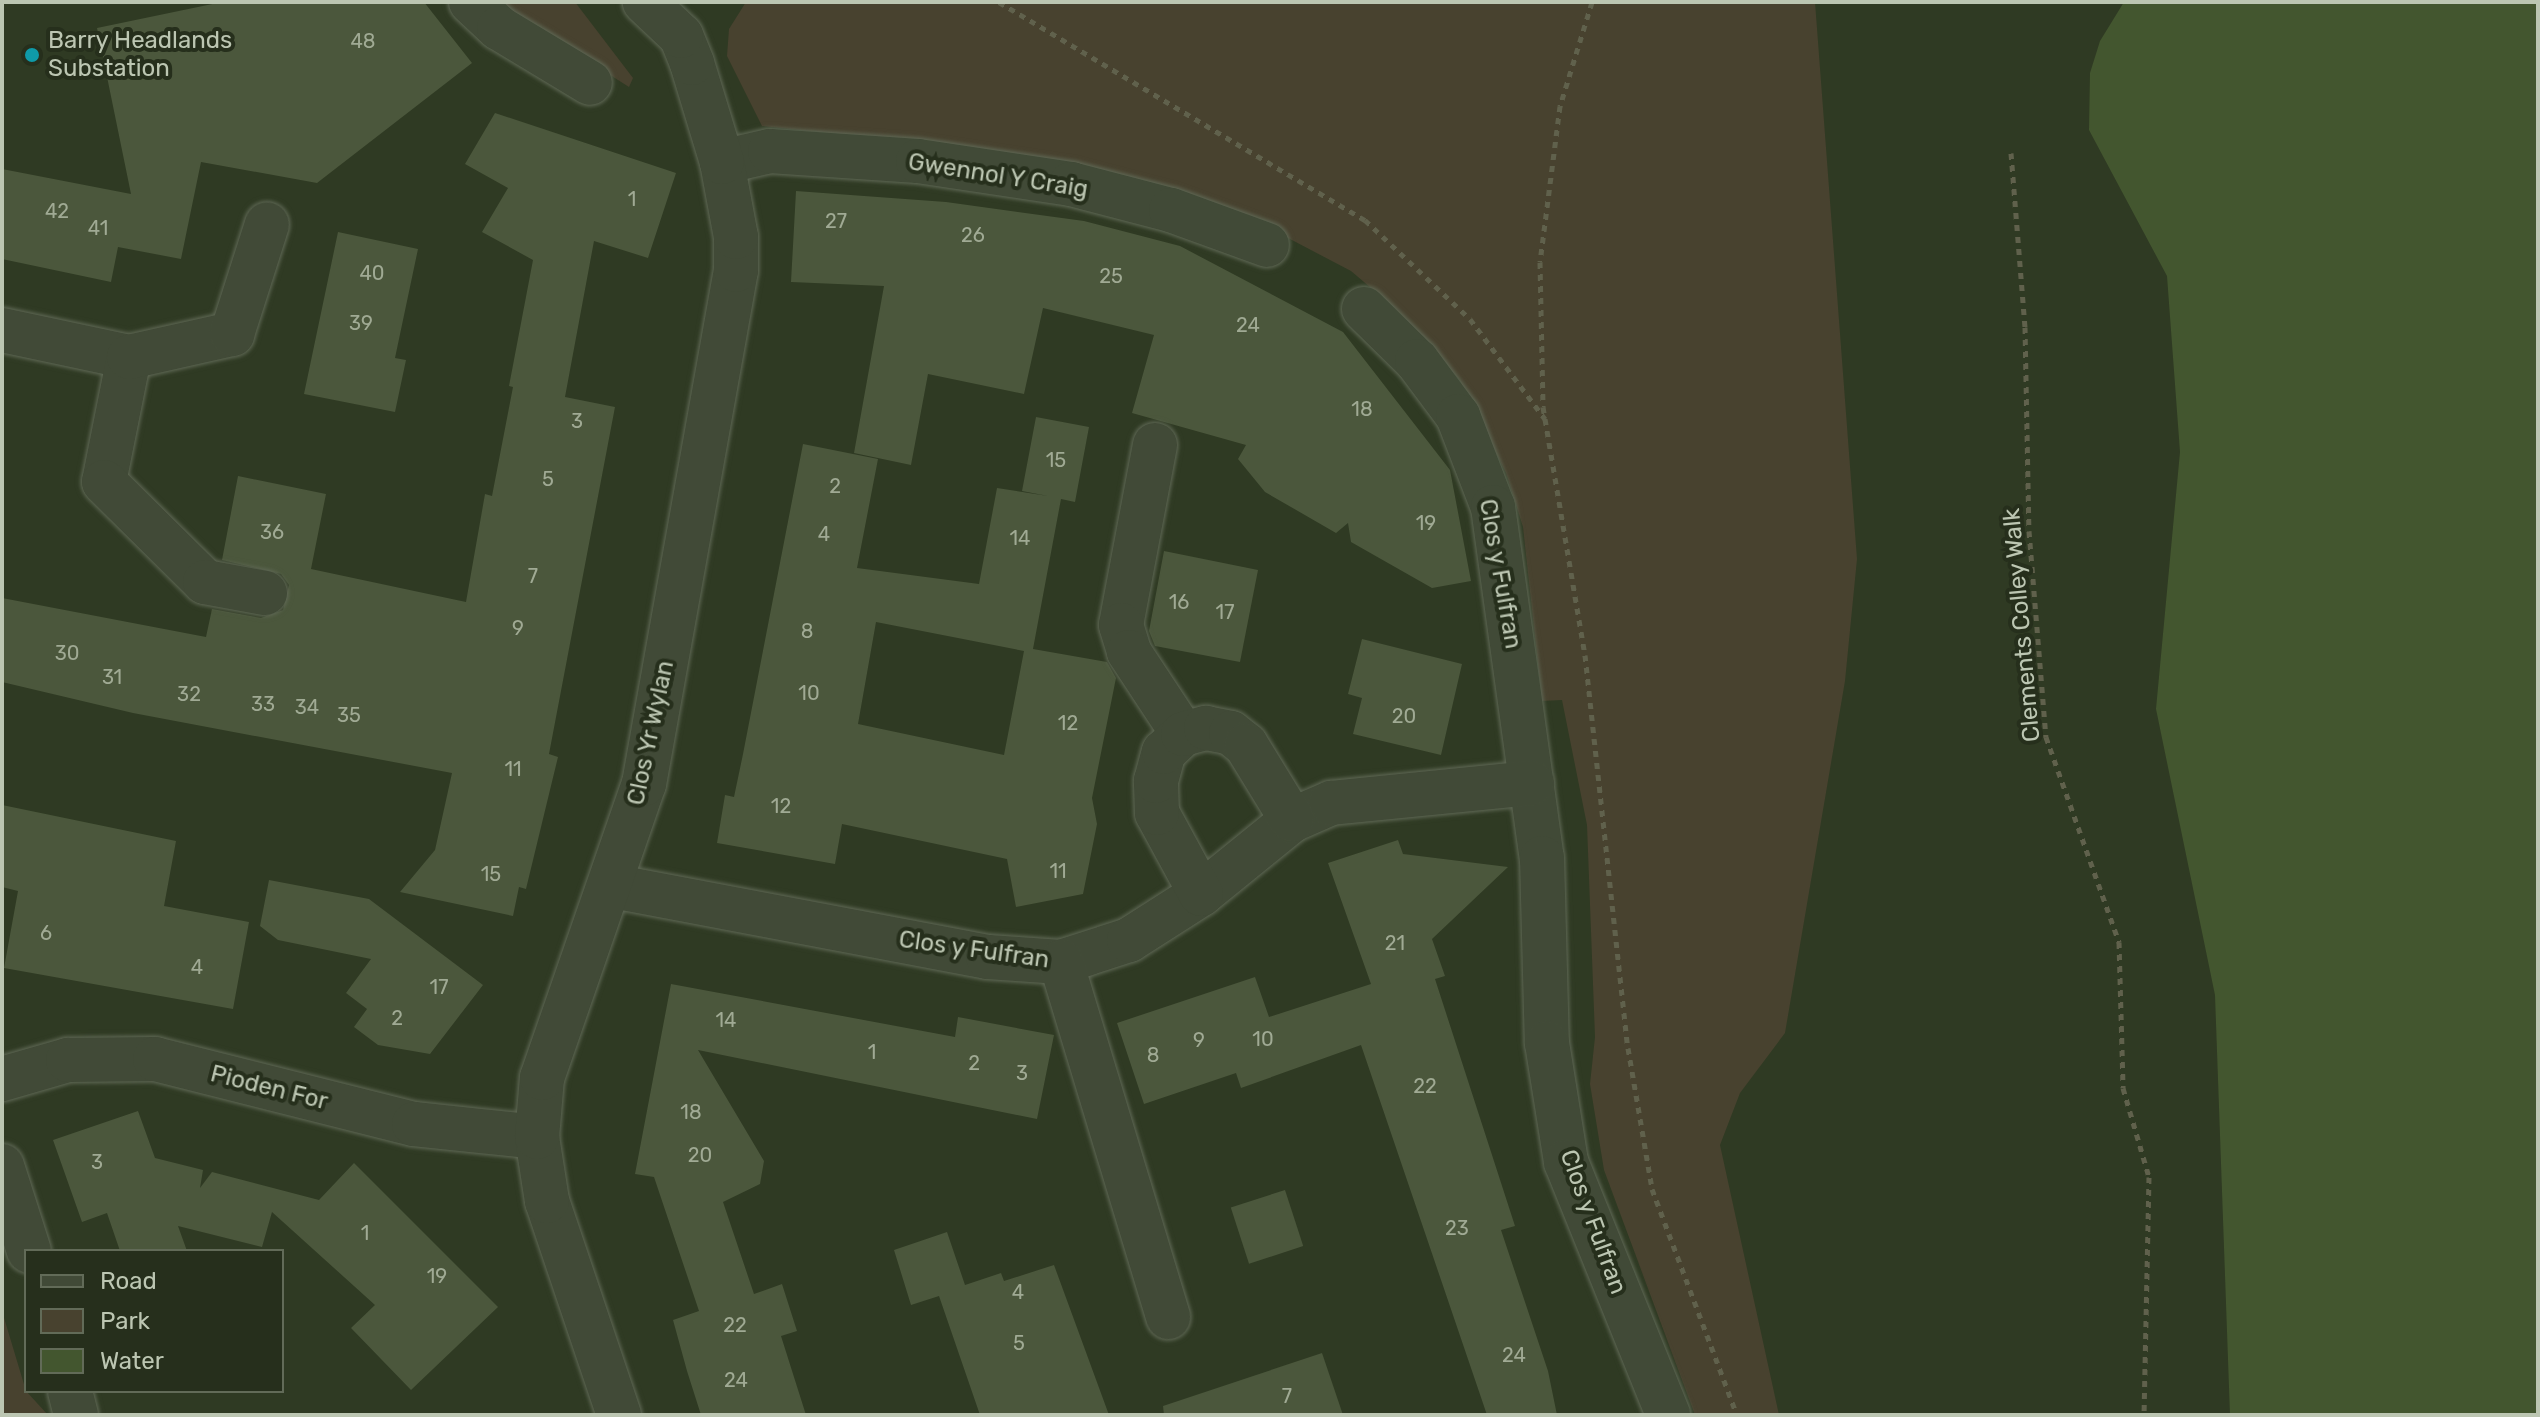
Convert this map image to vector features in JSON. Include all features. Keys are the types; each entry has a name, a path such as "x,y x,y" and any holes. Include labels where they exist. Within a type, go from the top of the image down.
{"street":[{"path":"471,2 499,28 590,83"},
{"name":"Clos Yr Wylan","path":"619,1415 547,1201 537,1137 542,1078 570,983 612,886 644,784 733,303 736,237 690,19 645,2"},
{"name":"Gwennol Y Craig","path":"722,162 770,151 918,161 1056,182 1171,210 1267,245"},
{"path":"2,330 129,357 232,334 267,224"},
{"name":"Clos y Fulfran","path":"1364,309 1417,361 1458,416 1493,507 1542,858 1547,1043 1566,1162 1668,1415"},
{"path":"129,357 104,482 205,582 265,593"},
{"path":"1155,445 1121,625 1129,652 1183,734"},
{"path":"1201,894 1157,813 1156,781 1164,752 1183,734 1206,728 1231,733 1246,745 1292,820"},
{"name":"Clos y Fulfran","path":"612,886 988,957 1061,962 1129,940 1201,894 1292,820 1331,803 1370,796 1532,783"},
{"path":"1061,962 1168,1317"},
{"name":"Pioden For","path":"2,1079 68,1060 155,1059 414,1124 537,1137"},
{"path":"2,1166 28,1249"},
{"path":"70,1393 76,1415"}],"path":[{"path":"1592,2 1560,106 1540,262 1543,407 1585,655 1628,1048 1652,1189 1737,1415"},
{"name":"Clements Colley Walk","path":"2011,153 2025,327 2029,531 2046,737 2119,942 2123,1088 2149,1177 2144,1415"}],"green space":[{"path":"495,2 575,2 633,78 629,87"},
{"path":"746,2 1815,2 1857,559 1845,681 1785,1033 1740,1093 1720,1145 1779,1415 1695,1415 1604,1170 1590,1084 1595,1037 1587,825 1562,700 1542,701 1523,527 1506,473 1459,379 1397,310 1351,271 1246,216 925,143 762,126 727,56 729,29"},
{"path":"2,1311 24,1393 28,1393 48,1415 2,1415"}],"water":[{"path":"2124,2 2538,2 2538,1415 2230,1415 2215,995 2156,709 2180,452 2167,276 2089,130 2090,73 2100,41"}],"building":[{"path":"222,2 424,2 472,63 317,183 201,162 181,259 118,247 111,282 2,259 2,169 131,194 97,28"},
{"path":"495,113 676,173 648,258 594,241 565,397 615,407 549,754 558,757 526,889 519,887 513,916 400,892 435,850 452,773 133,713 2,682 2,598 206,637 212,609 261,618 283,610 289,585 281,574 222,560 238,476 326,494 311,569 466,602 485,494 492,496 533,260 482,232 508,188 465,164"},
{"path":"796,191 946,202 1084,221 1180,246 1343,332 1450,470 1471,581 1432,588 1351,542 1348,523 1336,533 1265,492 1238,459 1246,445 1132,413 1154,335 1043,308 1024,394 928,374 911,465 854,453 884,286 791,282"},
{"path":"338,232 418,249 395,358 406,360 395,412 304,394"},
{"path":"1036,417 1089,427 1075,502 1061,499 1033,649 1107,662 1116,678 1092,798 1097,824 1083,894 1016,907 1007,859 842,824 835,864 717,843 725,795 734,797 803,444 878,459 857,568 979,584 997,488 1048,496 1022,491","holes":["876,622 1024,651 1004,755 858,724"]},
{"path":"1164,551 1258,570 1240,662 1155,646 1149,631"},
{"path":"1362,639 1462,664 1441,755 1353,734 1362,698 1348,694"},
{"path":"2,805 176,841 164,906 249,922 233,1009 4,968 18,891 2,887"},
{"path":"1398,840 1403,854 1508,867 1432,939 1445,976 1435,979 1515,1226 1501,1230 1548,1371 1557,1415 1487,1415 1361,1045 1241,1088 1236,1073 1144,1104 1117,1023 1255,977 1269,1017 1371,984 1328,863"},
{"path":"269,880 369,899 483,985 430,1054 378,1045 354,1027 367,1009 346,993 371,959 278,940 260,926"},
{"path":"671,984 955,1037 958,1017 1054,1035 1037,1119 698,1050 764,1161 760,1184 723,1202 754,1294 782,1284 797,1331 781,1336 806,1415 701,1415 687,1371 673,1320 699,1311 654,1177 635,1174"},
{"path":"138,1111 155,1158 203,1170 200,1188 212,1172 319,1200 354,1163 498,1307 411,1390 351,1328 375,1305 272,1212 262,1247 178,1226 186,1249 119,1249 107,1213 82,1222 53,1140"},
{"path":"1285,1190 1303,1246 1249,1264 1231,1208"},
{"path":"947,1232 965,1285 1001,1273 1004,1281 1054,1265 1109,1415 980,1415 939,1296 911,1305 894,1250"},
{"path":"1322,1353 1343,1415 1164,1415 1163,1406"}],"place":[{"name":"Barry Headlands Substation","path":"32,55"}]}
